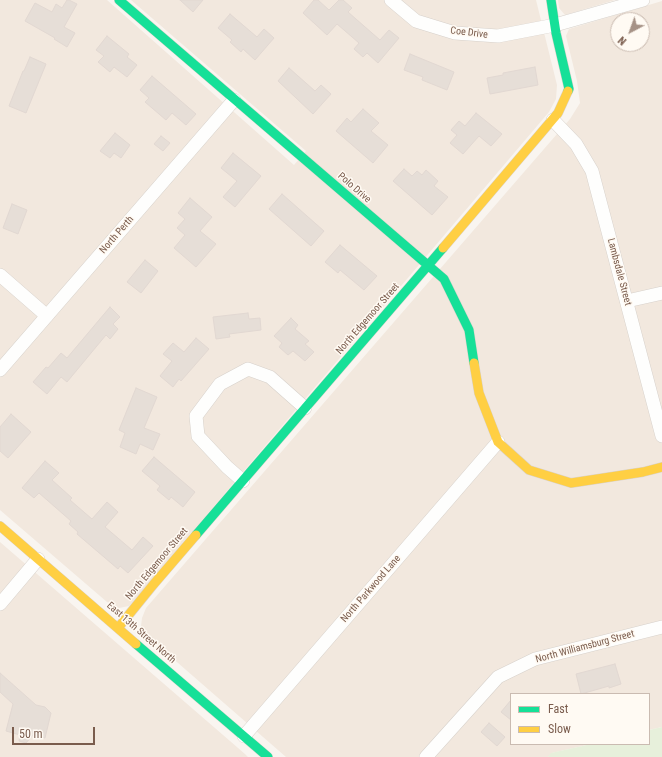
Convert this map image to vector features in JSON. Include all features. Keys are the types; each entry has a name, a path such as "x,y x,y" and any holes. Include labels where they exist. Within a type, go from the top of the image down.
{"street":[{"name":"Polo Drive","path":"119,0 444,279 469,330 478,393 498,442"},
{"name":"Coe Drive","path":"391,0 416,21 455,33 498,36 555,25 643,0"},
{"name":"North Edgemoor Street","path":"118,628 152,586 558,113 569,89 551,0"},
{"name":"North Perth","path":"0,370 234,100"},
{"name":"Lambsdale Street","path":"553,120 576,144 592,172 662,436"},
{"path":"0,275 48,316"},
{"path":"626,302 662,293"},
{"path":"243,481 227,467 198,436 196,416 220,384 248,368 270,377 306,408"},
{"path":"498,442 529,470 571,483 643,472 662,467"},
{"name":"North Parkwood Lane","path":"244,736 498,442"},
{"name":"East 13th Street North","path":"0,526 268,757"},
{"path":"0,604 38,559"},
{"name":"North Williamsburg Street","path":"426,757 498,677 535,659 662,627"}],"shaded area":[{"path":"0,0 107,0 294,165 306,151 131,0 536,0 557,85 556,99 549,112 129,606 119,608 107,602 0,510"},
{"path":"558,0 615,0 565,15 559,8"},
{"path":"662,1 662,727 650,730 650,693 510,693 510,745 587,745 552,753 548,757 286,757 147,636 141,626 146,608 570,119 580,103 577,81 566,36 569,29 610,17 610,52 650,52 650,12 625,12"},
{"path":"0,542 245,754 248,757 0,757"}],"green space":[{"path":"662,727 662,757 548,757 551,753 587,745 650,745 650,730"}],"building":[{"path":"67,0 77,4 64,27 75,33 67,47 54,39 55,38 25,21 35,3 52,12 56,4 62,8"},
{"path":"180,0 203,0 193,12"},
{"path":"314,0 318,0 329,10 339,0 343,0 352,8 348,12 380,40 389,30 399,38 378,63 367,53 363,57 354,49 359,43 337,24 327,35 303,13"},
{"path":"230,14 257,37 264,29 274,38 255,60 243,49 241,52 230,42 232,40 218,28"},
{"path":"107,36 129,54 127,57 137,65 127,77 114,67 110,72 98,62 104,56 96,50"},
{"path":"410,54 454,72 447,90 422,80 423,77 404,70"},
{"path":"30,57 46,64 26,113 9,106"},
{"path":"535,67 538,85 490,94 487,78 503,75 503,73"},
{"path":"289,68 315,91 321,85 331,94 313,114 278,81"},
{"path":"152,76 196,114 186,125 172,113 166,120 145,102 149,98 140,90"},
{"path":"363,109 379,123 371,131 388,145 373,163 336,131 347,118 351,122"},
{"path":"476,113 502,134 491,146 479,136 463,154 450,143 457,135 451,130 459,121 465,126"},
{"path":"115,133 130,145 121,158 114,153 110,158 100,151"},
{"path":"161,136 170,143 163,151 154,144"},
{"path":"233,153 261,176 235,207 223,197 237,181 221,168"},
{"path":"404,169 412,176 417,171 422,175 426,170 438,181 434,186 448,197 432,215 393,181"},
{"path":"282,194 324,231 311,246 269,209"},
{"path":"190,198 212,217 200,231 216,244 196,267 174,248 185,235 177,228 185,219 178,213"},
{"path":"12,204 27,210 18,234 3,228"},
{"path":"340,245 377,276 364,290 340,270 338,273 325,262"},
{"path":"145,260 158,271 141,293 127,282"},
{"path":"110,307 120,317 113,324 118,329 110,339 106,335 67,382 61,377 47,394 33,382 61,353 67,358"},
{"path":"248,313 249,319 260,318 261,330 229,334 230,337 216,339 213,317"},
{"path":"291,318 298,325 295,329 309,341 305,344 314,352 305,361 293,351 288,355 279,347 282,343 274,336"},
{"path":"196,338 209,349 181,381 179,379 173,387 160,376 172,361 163,354 173,343 184,352"},
{"path":"136,388 157,397 144,428 160,434 153,450 140,444 136,454 120,447 125,433 119,430"},
{"path":"11,414 31,432 8,458 0,451 0,427"},
{"path":"154,457 195,492 183,507 171,497 169,500 157,490 160,486 142,471"},
{"path":"45,461 59,473 52,480 72,498 70,500 92,519 107,502 118,512 105,527 132,550 143,537 153,546 128,573 120,566 118,569 77,534 78,532 69,524 71,521 39,493 34,498 22,488"},
{"path":"615,664 621,684 609,688 609,686 581,693 576,674"},
{"path":"0,673 36,705 45,707 51,713 45,738 33,735 26,743 19,741 20,735 6,731 13,704 0,692"},
{"path":"510,701 510,719 501,712"},
{"path":"489,723 505,737 497,746 481,732"}],"traffic: fast":[{"path":"119,0 444,279 469,330 474,363"},
{"path":"551,0 556,33 569,89 568,91"},
{"path":"196,535 443,248"},
{"path":"136,644 268,757"}],"traffic: slow":[{"path":"443,248 558,113 568,91"},
{"path":"474,363 479,393 498,442 529,470 571,483 643,472 662,467"},
{"path":"0,526 136,644"},
{"path":"118,628 196,535"}]}
